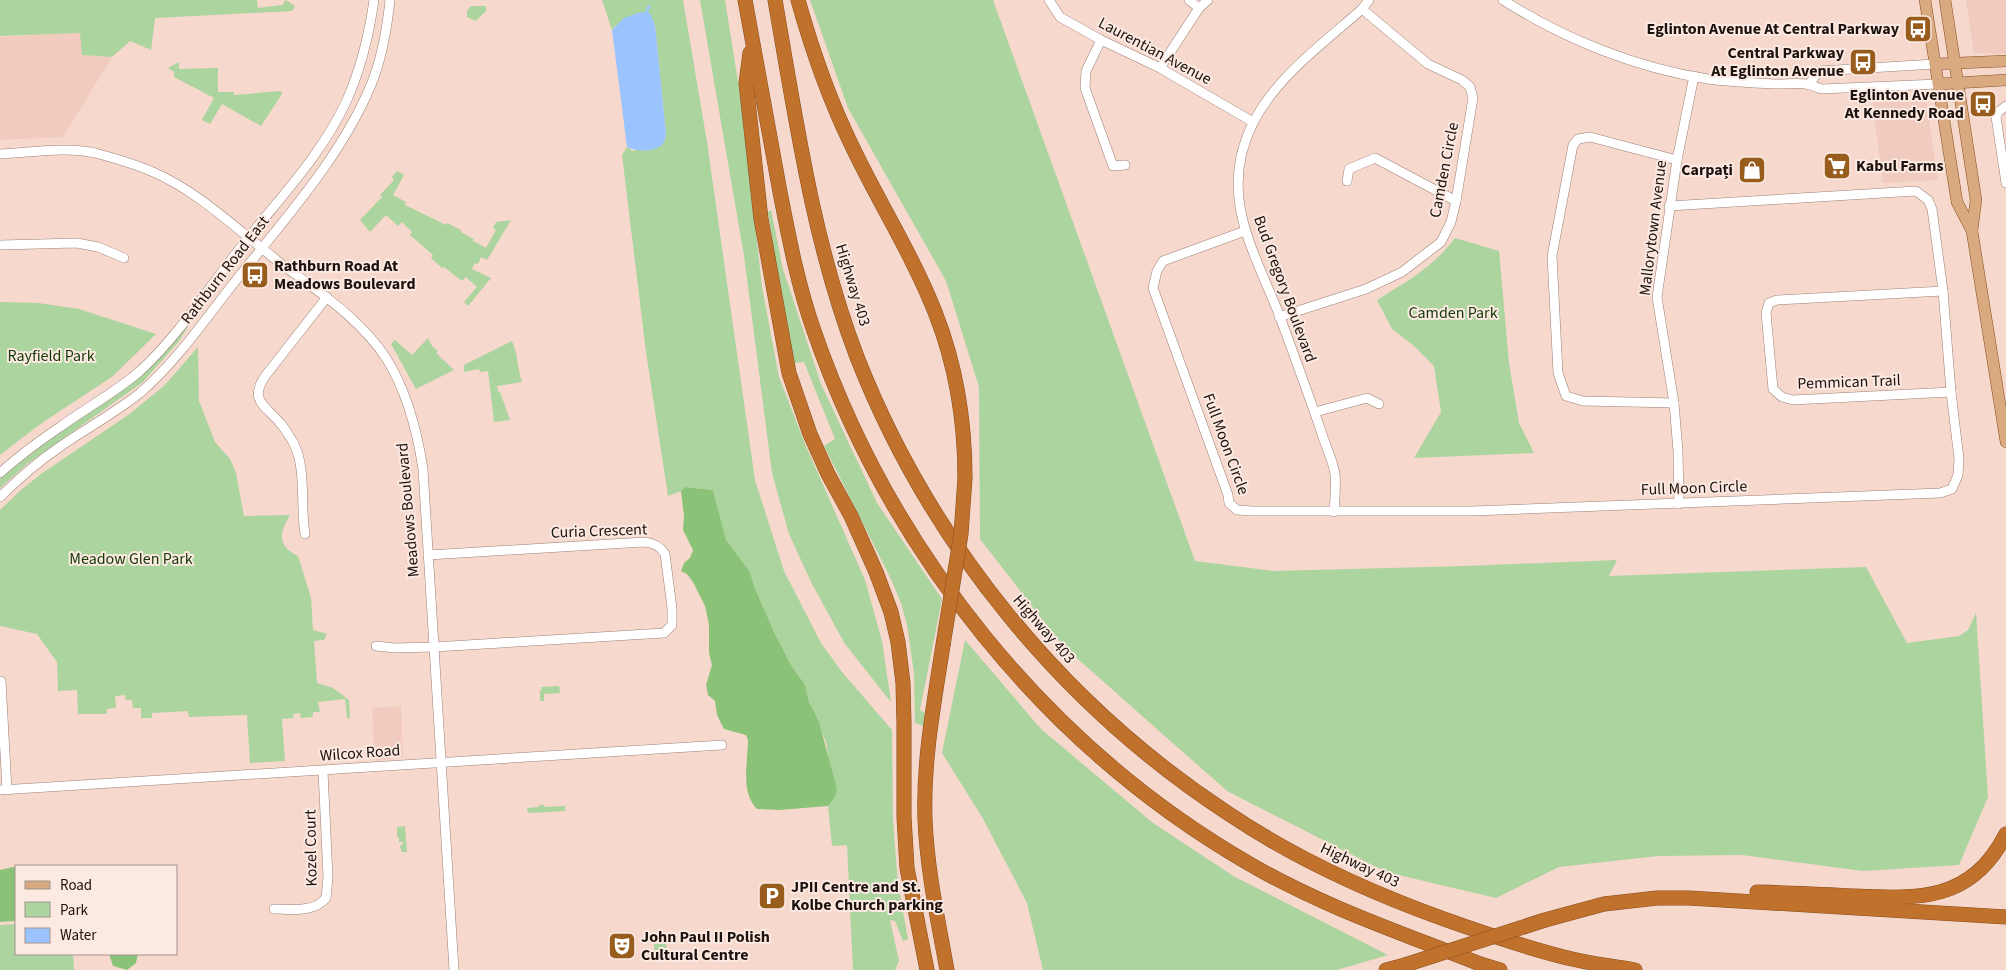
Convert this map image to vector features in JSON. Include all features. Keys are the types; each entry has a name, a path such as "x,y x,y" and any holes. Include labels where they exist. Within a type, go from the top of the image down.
{"highway":[{"path":"745,0 790,242 816,337 844,406 883,486 932,566 977,628 1029,687 1096,752 1145,794 1212,840 1256,868 1341,910 1500,970"},
{"name":"Highway 403","path":"775,0 808,186 818,231 842,313 868,383 890,431 939,520 1001,607 1039,652 1091,705 1163,768 1230,815 1303,858 1379,894 1474,930 1575,960 1634,970"},
{"path":"798,0 814,53 838,115 915,269 939,324 954,376 961,411 965,443 965,478 961,534 942,645 929,744 925,818 934,901 947,970"},
{"path":"752,38 746,84 765,245 789,373 810,434 828,474 851,516 876,572 891,612 898,642 903,683 904,817 908,868 927,970"},
{"path":"1689,898 1700,891 1891,898 1916,897 1937,893 1958,885 1979,871 1990,860 2006,834"},
{"path":"1386,970 1545,920 1604,904 1657,898 1689,898 2006,917"}],"main road":[{"path":"1925,0 1957,202 1972,232"},
{"path":"1945,0 1976,200 1972,232 2006,442"},
{"path":"1935,64 2006,61"},
{"path":"1938,84 2006,80"}],"street":[{"name":"Rathburn Road East","path":"0,473 38,442 101,400 140,371 165,346 328,135 346,102 366,47 374,0"},
{"name":"Rathburn Road East","path":"0,497 25,473 61,446 117,409 156,377 175,357 262,248 344,138 360,110 372,83 382,49 390,0"},
{"name":"Laurentian Avenue","path":"1050,0 1060,17 1101,40 1160,68 1253,122"},
{"path":"1189,0 1199,8"},
{"path":"1160,68 1199,8 1208,0"},
{"name":"Bud Gregory Boulevard","path":"1334,512 1335,474 1315,412 1280,317 1244,230 1238,198 1237,171 1253,122 1280,83 1362,9 1369,0"},
{"path":"1503,0 1542,22 1584,42 1643,63 1694,76 1761,83 1810,83 1821,89 1938,84"},
{"name":"Camden Circle","path":"1280,317 1366,290 1402,272 1441,242 1451,222 1473,98 1470,87 1462,80 1428,64 1362,9"},
{"path":"1101,40 1086,71 1086,88 1113,166 1125,165"},
{"path":"1810,83 1819,71 1935,64"},
{"name":"Mallorytown Avenue","path":"1679,504 1678,451 1674,403 1657,296 1676,160 1694,76"},
{"path":"2006,106 1998,112 1996,122 2006,184"},
{"path":"1674,403 1583,401 1566,396 1558,373 1552,256 1573,145 1578,139 1590,137 1676,160"},
{"name":"Meadows Boulevard","path":"0,154 70,151 93,153 153,172 194,196 327,297 358,324 386,358 414,421 423,469 454,970"},
{"path":"1346,181 1349,169 1376,158 1456,201"},
{"name":"Full Moon Circle","path":"1244,230 1162,261 1157,271 1153,288 1228,495 1229,503 1237,510 1252,512 1473,511 1940,493 1952,489 1958,475 1959,459 1951,392 1943,291 1932,209 1928,200 1916,191 1669,206"},
{"path":"0,245 76,243 98,247 124,258"},
{"name":"Pemmican Trail","path":"1943,291 1777,300 1769,303 1766,313 1773,388 1782,397 1793,400 1951,392"},
{"path":"304,534 300,462 297,451 281,424 261,404 257,394 259,385 266,375 327,297"},
{"path":"1315,412 1367,398 1379,404"},
{"name":"Curia Crescent","path":"376,646 395,648 434,647 664,633 672,625 672,608 665,554 661,548 650,543 428,555"},
{"path":"1,681 4,790"},
{"name":"Wilcox Road","path":"4,790 722,745"},
{"name":"Kozel Court","path":"274,909 311,908 318,906 326,898 328,877 323,771"}],"shaded area":[{"path":"1966,0 2006,0 2006,54 1974,53"},
{"path":"80,33 82,55 112,57 63,137 0,140 0,37"},
{"path":"1920,96 1926,99 1938,180 1883,183 1872,98"},
{"path":"401,706 403,757 375,761 372,708"}],"green space":[{"path":"0,0 257,0 258,8 282,5 286,0 295,6 292,11 155,18 151,50 130,41 112,57 82,55 80,33 0,36"},
{"path":"602,0 683,0 707,142 755,480 784,571 821,643 842,672 892,730 893,820 898,884 908,939 903,941 895,921 890,920 899,961 895,970 853,970 847,845 832,846 828,806 835,797 826,742 809,702 805,685 791,665 775,634 754,586 750,572 726,541 713,490 685,487 681,491 668,496 646,352 622,155 627,147 633,151 664,143 666,135 655,25 651,17 616,25 612,30"},
{"path":"700,0 725,0 742,107 762,287 779,377 805,444 865,580 882,641 891,702 845,644 812,584 789,534 772,473 744,256"},
{"path":"810,0 993,0 1195,561 1274,571 1617,560 1609,576 1866,567 1907,643 1959,636 1968,630 1976,613 1988,797 1959,865 1863,871 1742,855 1658,856 1559,867 1496,898 1386,872 1227,791 1062,645 980,539 979,387 946,281 848,108"},
{"path":"471,6 486,6 486,11 476,21 467,17 467,11"},
{"path":"179,62 179,69 218,68 218,92 234,92 234,95 281,91 282,94 261,126 222,104 210,124 202,120 214,98 174,77 174,72 168,68"},
{"path":"397,171 404,175 393,195 406,202 405,205 446,225 447,223 461,230 461,232 474,239 473,241 486,248 496,230 493,228 496,222 511,220 487,260 481,257 478,264 475,263 472,269 491,278 468,306 464,302 477,287 466,277 462,281 444,267 442,268 431,258 433,255 410,235 412,232 402,222 398,226 386,215 370,232 360,220 382,197 380,195 394,180 392,177"},
{"path":"771,210 783,269 821,384 877,503 942,599 920,710 926,714 924,726 915,723 914,673 907,625 901,603 889,575 824,446 835,439 804,362 794,363 784,317 768,212"},
{"name":"Camden Park","path":"1455,238 1499,251 1509,363 1519,423 1534,453 1414,458 1441,412 1434,366 1413,345 1392,329 1377,300 1429,266"},
{"name":"Rayfield Park","path":"0,302 38,303 79,309 156,334 113,376 39,425 0,455"},
{"path":"193,318 179,341 143,382 27,464 0,488 0,479 39,446 126,385"},
{"path":"428,338 432,346 438,351 436,353 454,370 416,389 391,344 395,340 412,355"},
{"path":"512,341 522,382 497,386 510,420 494,422 488,371 480,372 479,369 464,372 464,365"},
{"name":"Meadow Glen Park","path":"198,347 199,401 215,442 230,459 236,473 244,516 290,515 282,533 283,543 286,548 298,556 311,598 313,630 327,634 324,640 314,641 317,683 333,688 349,700 350,718 347,718 345,699 318,702 320,712 313,712 313,717 301,718 300,713 293,714 294,718 282,719 285,761 250,763 247,715 189,717 188,711 152,713 152,718 141,718 141,708 133,708 132,700 126,700 125,695 115,696 116,708 107,709 107,714 78,714 77,690 58,691 57,662 37,634 0,626 0,510 41,474 128,415 164,386"},
{"path":"685,487 713,490 726,540 750,572 754,586 775,634 791,665 805,685 809,702 819,722 837,789 835,797 828,806 779,810 757,809 748,794 746,776 748,740 746,735 724,729 717,715 715,701 708,695 706,685 712,665 709,653 709,625 705,606 693,582 687,574 681,571 693,550 683,530 684,516 681,491"},
{"path":"965,640 1041,729 1153,823 1235,877 1388,955 1337,970 1043,970 1027,903 982,817 942,753"},
{"path":"559,686 560,693 544,694 544,701 540,701 541,687"},
{"path":"539,805 544,805 545,807 565,806 565,811 528,813 527,808 539,807"},
{"path":"405,826 407,852 402,852 400,847 404,842 399,842 397,827"},
{"path":"15,867 15,921 0,922 0,870"},
{"path":"15,924 15,955 73,955 74,970 0,970 0,925"},
{"path":"666,942 667,959 655,960 654,944"},
{"path":"109,955 138,955 136,963 127,970 113,966"}],"water":[{"path":"641,12 650,13 655,25 666,134 661,146 652,150 636,150 627,147 612,30 624,18"}],"waterway":[{"path":"646,14 649,6"}],"place":[{"name":"Eglinton Avenue At Central Parkway","path":"1918,29"},
{"name":"Central Parkway At Eglinton Avenue","path":"1863,62"},
{"name":"Eglinton Avenue At Kennedy Road","path":"1983,104"},
{"name":"Kabul Farms","path":"1837,166"},
{"name":"Carpați","path":"1752,170"},
{"name":"Rathburn Road At Meadows Boulevard","path":"255,275"},
{"name":"JPII Centre and St. Kolbe Church parking","path":"772,896"},
{"name":"John Paul II Polish Cultural Centre","path":"622,946"}]}
